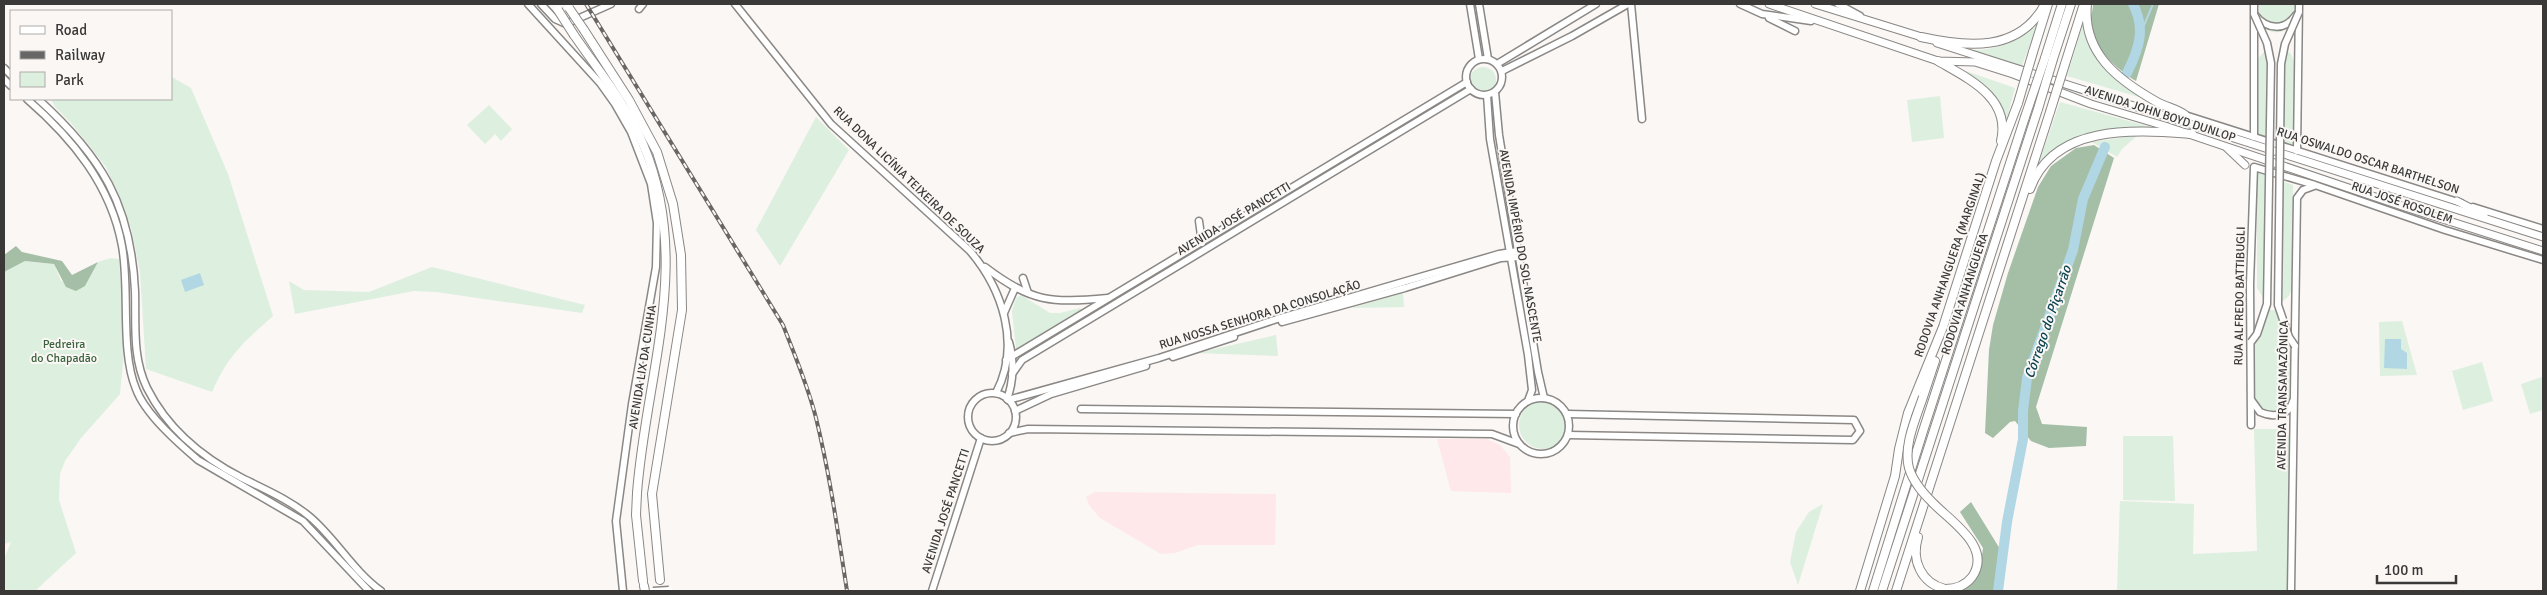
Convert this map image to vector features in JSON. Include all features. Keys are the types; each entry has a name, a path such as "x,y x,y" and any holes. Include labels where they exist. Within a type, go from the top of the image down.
{"highway":[{"path":"1920,37 1958,44 1992,42 2026,27 2046,4"},
{"name":"RODOVIA ANHANGUERA (MARGINAL)","path":"1860,591 1896,476 1899,449 1908,413 1943,328 1996,161 2018,103 2046,4"},
{"name":"RODOVIA ANHANGUERA","path":"1882,591 2038,108 2062,4"},
{"name":"RODOVIA ANHANGUERA","path":"1873,591 2025,116 2071,4"},
{"path":"1896,591 2012,235 2065,64 2086,4"},
{"path":"2086,4 2089,37 2106,66 2148,97 2185,115"},
{"path":"568,6 629,100 654,146 670,191 680,242 682,310 652,494 665,587"},
{"name":"AVENIDA LIX DA CUNHA","path":"556,7 636,131 655,179 665,236 666,278 663,327 645,429 637,493 636,514 644,586"},
{"path":"1938,61 1972,83 1982,87 1996,104 2003,127 1996,161"},
{"path":"615,104 631,121"},
{"path":"636,131 651,184"},
{"path":"2012,235 2040,168 2052,155 2067,145 2089,137 2116,133 2192,134"},
{"path":"1926,501 1916,543 1916,560 1922,574 1927,581 1945,589 1964,585 1975,572 1977,555 1968,536 1926,496 1916,483 1910,470 1908,448 1943,328"}],"main road":[{"name":"AVENIDA JOHN BOYD DUNLOP","path":"1769,4 1938,61 1974,62 2090,104 2223,144 2543,252"},
{"name":"AVENIDA JOHN BOYD DUNLOP","path":"1815,4 2543,237"},
{"path":"2142,108 2185,115"},
{"path":"2223,144 2245,165"},
{"path":"2457,201 2507,226"}],"street":[{"path":"528,4 600,83 615,104 631,132 651,184 657,223 656,267 630,413 616,521 623,591"},
{"path":"541,4 556,19 566,24 611,4"},
{"name":"RUA DONA LICÍNIA TEIXEIRA DE SOUZA","path":"735,4 831,124 970,251 997,291 1004,313 1009,359"},
{"path":"1470,4 1479,59"},
{"path":"1479,4 1488,58"},
{"path":"1497,64 1596,4"},
{"path":"1502,71 1630,4 1642,119"},
{"path":"1740,4 1795,31"},
{"path":"1838,4 1863,18"},
{"path":"2254,4 2254,137"},
{"path":"2298,151 2299,4"},
{"path":"2254,14 2260,21 2274,27 2288,24 2299,12"},
{"path":"2295,346 2289,337 2278,305 2281,64 2285,44 2299,12"},
{"path":"1762,14 1804,19 1834,27"},
{"path":"2251,342 2257,334 2267,304 2271,63 2267,43 2254,14"},
{"path":"1488,58 1497,64 1502,71 1502,82 1495,92 1486,95 1479,94 1471,89 1467,82 1468,67 1479,59 1488,58"},
{"name":"AVENIDA JOSÉ PANCETTI","path":"1009,359 1467,82"},
{"name":"AVENIDA JOSÉ PANCETTI","path":"1012,374 1022,360 1471,89"},
{"name":"AVENIDA IMPÉRIO DO SOL NASCENTE","path":"1495,92 1499,135 1538,372 1544,398"},
{"name":"AVENIDA IMPÉRIO DO SOL NASCENTE","path":"1486,95 1490,139 1530,372 1532,390 1528,401"},
{"path":"27,100 73,144 100,182 107,198 122,246 129,361 136,390 156,418 184,448 198,460 303,521 369,591"},
{"path":"39,100 60,118 90,152 102,170 121,211 131,258 138,365 148,390 161,409 173,425 204,455 234,474 275,494 309,516 381,591"},
{"name":"RUA OSWALDO OSCAR BARTHELSON","path":"2185,115 2543,229"},
{"name":"RUA ALFREDO BATTIBUGLI","path":"2251,425 2254,167"},
{"name":"RUA JOSÉ ROSOLEM","path":"2254,167 2543,260"},
{"name":"AVENIDA TRANSAMAZÔNICA","path":"2291,591 2297,198 2303,190 2315,186"},
{"path":"1200,222 1202,242"},
{"name":"RUA NOSSA SENHORA DA CONSOLAÇÃO","path":"1015,411 1050,394 1078,385 1120,374 1278,323 1509,254"},
{"name":"RUA NOSSA SENHORA DA CONSOLAÇÃO","path":"1008,399 1159,358 1277,319 1509,254 1519,254"},
{"path":"980,264 1015,288 1043,300 1062,302 1110,297"},
{"path":"1024,278 1028,294"},
{"path":"1004,313 1015,288"},
{"path":"1008,399 1012,374 1009,359"},
{"path":"996,393 1006,373 1009,359"},
{"path":"136,390 148,390"},
{"path":"2251,392 2254,406 2260,412 2274,416 2288,410 2294,397"},
{"path":"1009,433 1015,423 1015,411 1008,399 996,393 982,395 976,399 968,412 970,428 981,438 996,440 1009,433 1028,429 1492,434 1519,444 1532,453 1547,454 1559,448 1568,435 1570,426 1567,414 1558,403 1544,398 1528,401 1516,414 1513,430 1519,444"},
{"path":"156,418 161,409"},
{"path":"1081,409 1516,414"},
{"path":"1567,414 1787,417 1856,421 1860,428 1859,435 1850,440 1568,435"},
{"name":"AVENIDA JOSÉ PANCETTI","path":"932,591 981,438"},
{"path":"653,591 665,587"}],"shaded area":[{"path":"1437,439 1487,439 1500,445 1510,457 1511,493 1451,491"},
{"path":"1095,492 1276,494 1275,545 1198,545 1175,553 1161,554 1100,518 1089,505 1086,497"}],"green space":[{"path":"2093,4 2159,4 2136,81 2121,71 2096,42 2091,24"},
{"path":"2259,4 2296,4 2294,20 2284,31 2269,31 2261,24"},
{"path":"2038,22 2022,66 1969,50 1989,49 2006,44 2023,35"},
{"path":"2083,24 2086,37 2097,59 2121,83 2142,98 2067,76"},
{"path":"2267,49 2270,64 2269,138 2258,134 2257,63 2258,58"},
{"path":"2287,51 2291,54 2296,66 2294,147 2281,141 2282,64"},
{"path":"1483,67 1492,71 1496,80 1492,89 1483,93 1474,89 1470,80 1474,71"},
{"path":"1960,69 2015,88 2006,123 1993,100"},
{"path":"172,77 191,88 228,174 273,316 238,350 224,368 212,392 146,369 140,272 131,228 106,167 71,123 55,107 52,100 172,100"},
{"path":"1940,96 1944,138 1912,142 1907,100"},
{"path":"2060,102 2158,129 2109,133 2079,140 2051,154 2038,165"},
{"path":"489,105 512,129 501,141 495,134 485,144 467,125"},
{"path":"816,117 849,150 780,266 756,230"},
{"path":"2138,135 2122,149 2117,157 2092,142"},
{"path":"2094,145 2114,158 2036,407 2042,424 2087,427 2086,446 2049,448 2031,441 2015,421 2010,422 1993,438 1985,433 1989,350 1993,325 2008,273 2038,187 2051,166 2076,148"},
{"path":"2257,170 2268,175 2266,302 2257,288"},
{"path":"2282,181 2293,185 2293,287 2289,296 2280,303"},
{"path":"16,246 22,252 62,261 72,275 98,262 85,286 76,291 66,287 54,264 25,261 4,272 4,255"},
{"name":"Pedreira do Chapadão","path":"111,258 119,259 125,342 120,394 81,438 65,461 60,474 59,500 76,553 35,591 4,591 4,559 11,542 4,544 4,272 25,261 54,264 61,281 85,286 98,262"},
{"path":"432,267 585,305 582,313 436,292 414,291 295,314 289,281 304,290 369,292"},
{"path":"1403,293 1404,307 1351,308"},
{"path":"1021,295 1050,313 1060,313 1080,308 1083,310 1019,350 1016,349 1012,311 1016,298"},
{"path":"2267,310 2278,310 2291,344 2289,405 2276,413 2268,412 2255,405 2253,342"},
{"path":"2402,321 2417,375 2380,376 2379,322"},
{"path":"1276,335 1278,356 1197,353"},
{"path":"2482,362 2493,401 2463,410 2452,371"},
{"path":"2542,377 2543,410 2530,414 2521,384"},
{"path":"1538,401 1548,401 1560,408 1567,420 1567,430 1560,442 1548,449 1538,449 1530,445 1523,438 1519,430 1519,420 1523,412 1530,405"},
{"path":"2254,429 2282,429 2290,437 2288,591 2117,591 2120,501 2194,504 2193,554 2257,551"},
{"path":"2123,436 2173,436 2175,501 2123,500"},
{"path":"1971,502 2000,549 1994,591 1956,591 1969,584 1977,574 1982,556 1983,548 1960,512"},
{"path":"1823,504 1798,585 1790,562 1796,532 1809,512"}],"water":[{"path":"200,273 204,285 185,292 181,280"},
{"path":"2385,339 2401,339 2401,349 2407,353 2407,369 2384,368"}],"waterway":[{"name":"Córrego do Piçarrão","path":"2127,73 2138,47 2140,30 2137,13 2133,4"},
{"path":"2142,30 2153,4"},
{"name":"Córrego do Piçarrão","path":"1998,591 2007,522 2023,439 2023,411 2027,378 2073,250 2083,199 2105,147"}],"railway":[{"path":"586,4 783,325 816,418 830,482 847,591"}]}
